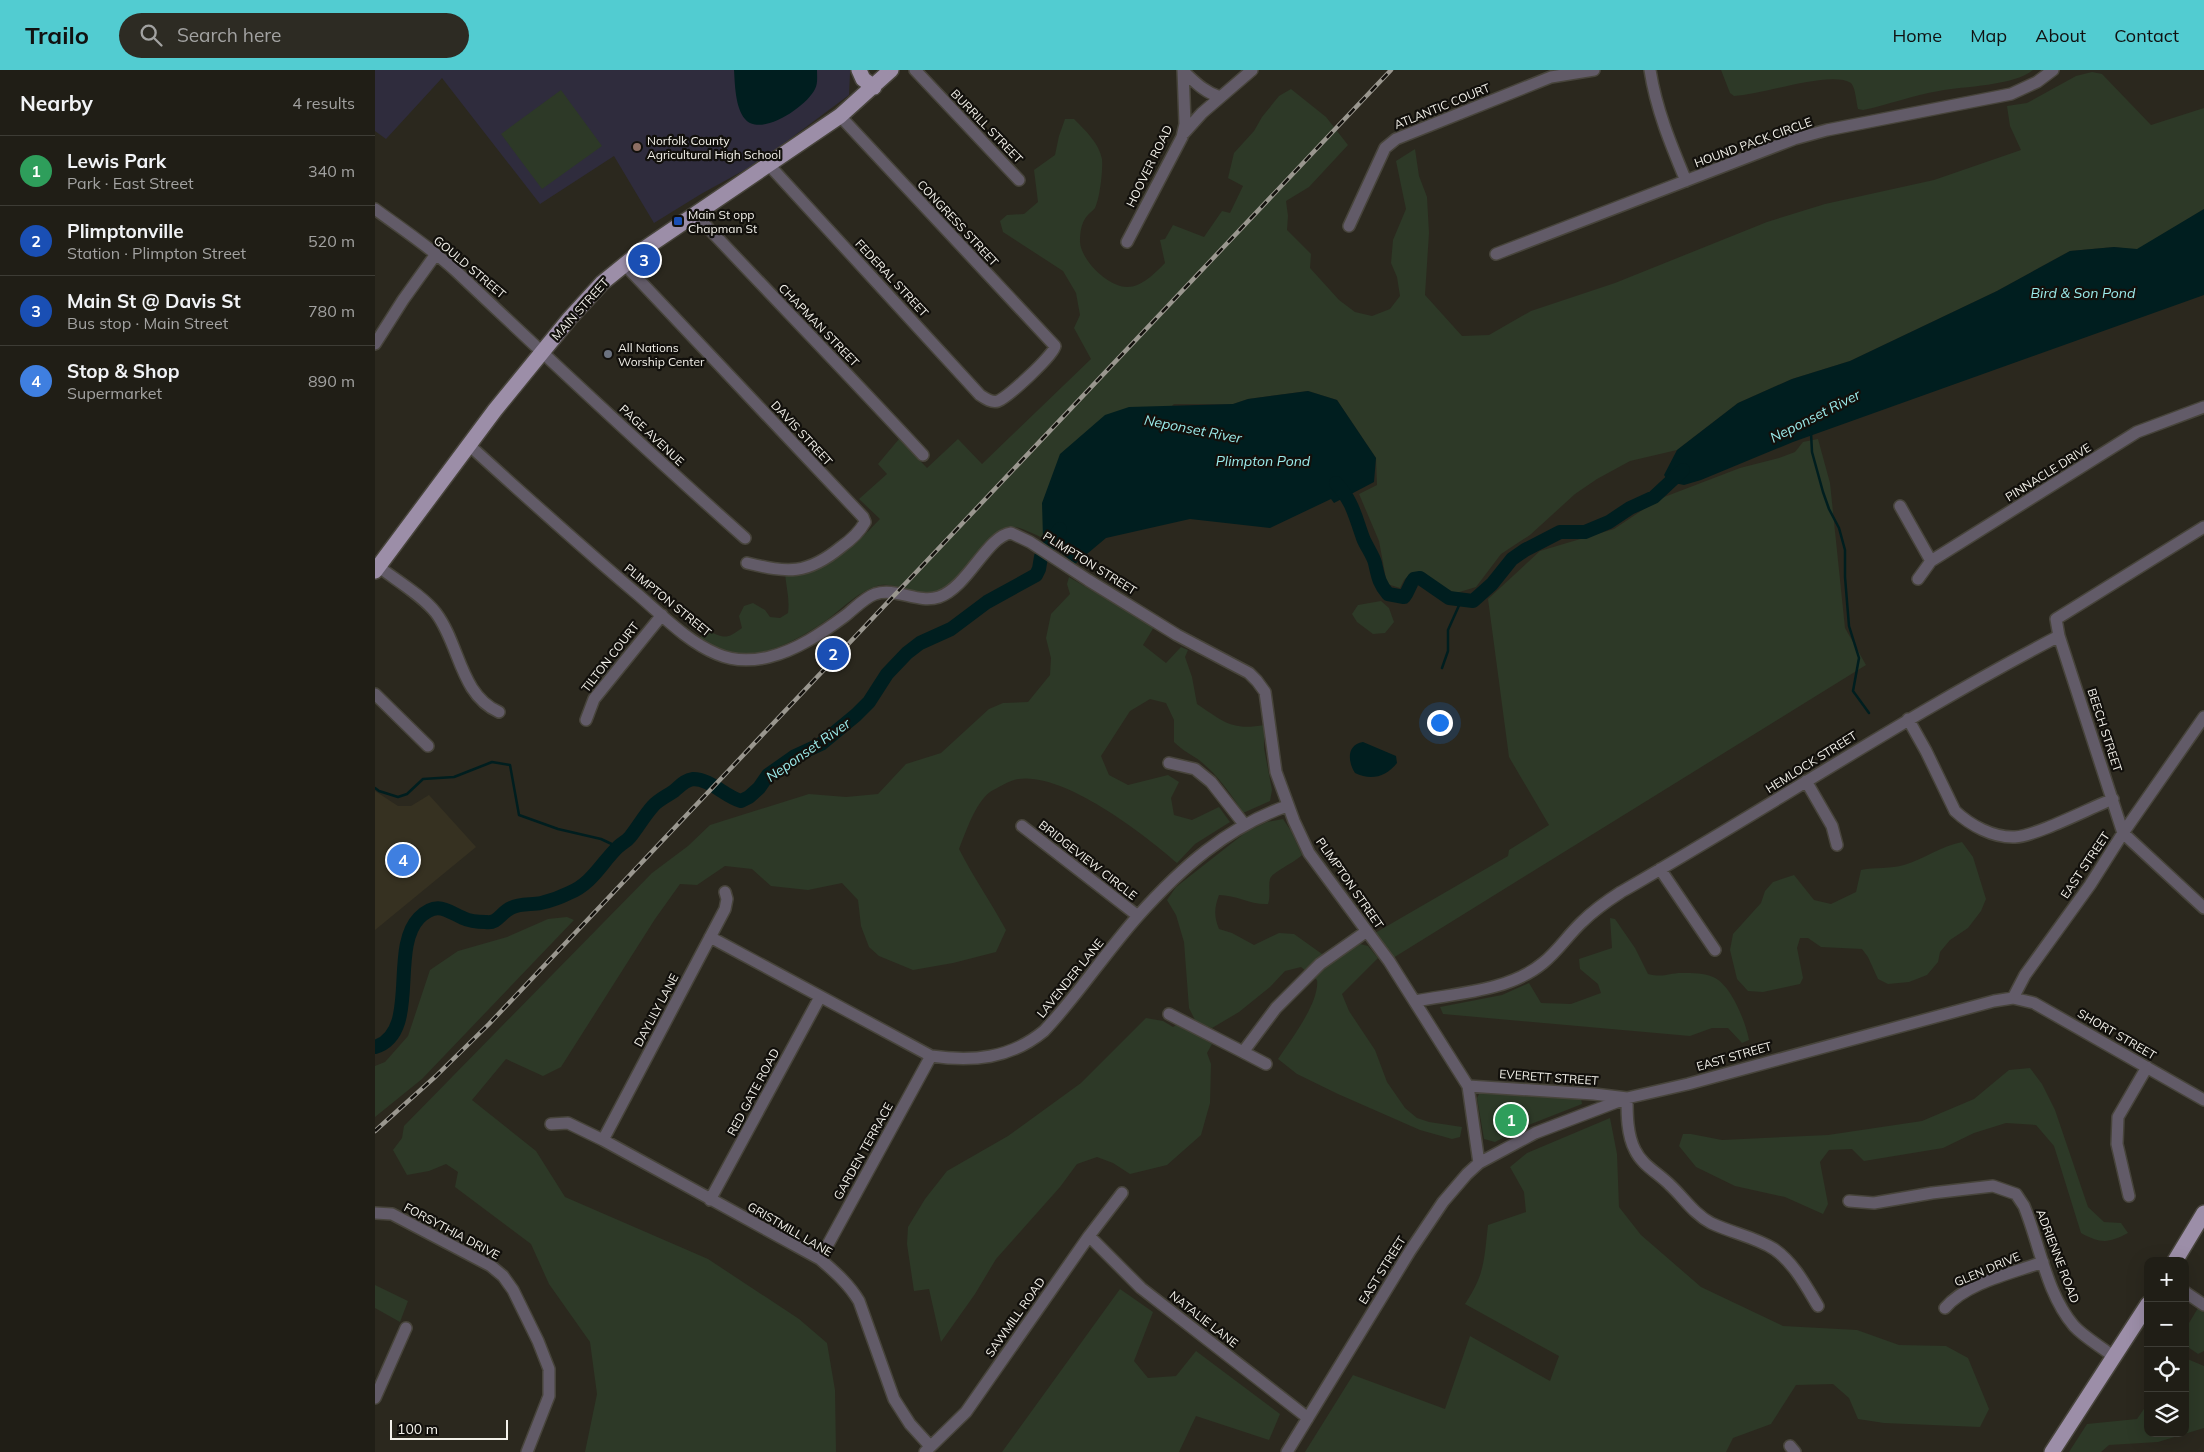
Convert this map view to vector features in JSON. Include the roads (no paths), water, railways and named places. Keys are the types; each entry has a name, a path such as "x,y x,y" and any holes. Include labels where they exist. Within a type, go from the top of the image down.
{"main road":[{"path":"859,70 863,79 874,87"},
{"path":"870,70 874,87"},
{"name":"MAIN STREET","path":"377,569 469,445 584,301 624,264 840,116 891,70"},
{"path":"2177,1257 2204,1212"},
{"path":"2052,1452 2144,1310"}],"street":[{"name":"BURRILL STREET","path":"915,70 1019,180"},
{"path":"1182,137 1188,127 1252,70"},
{"name":"ATLANTIC COURT","path":"1349,226 1385,148 1396,139 1551,78 1594,70"},
{"path":"1650,70 1654,94 1663,124 1686,181"},
{"name":"HOUND PACK CIRCLE","path":"1496,254 1809,135 2011,94 2029,87 2053,70"},
{"path":"1183,71 1197,86 1220,97"},
{"name":"HOOVER ROAD","path":"1127,242 1182,137 1185,118 1183,71"},
{"name":"CONGRESS STREET","path":"840,116 1055,348 1036,369 1000,400"},
{"name":"FEDERAL STREET","path":"769,164 980,396 989,401 1000,400"},
{"name":"GOULD STREET","path":"375,208 436,254 485,296 543,351"},
{"name":"CHAPMAN STREET","path":"695,214 923,455"},
{"path":"375,344 436,254"},
{"name":"DAVIS STREET","path":"624,264 856,510 865,522 861,530 844,545 821,562 810,567 778,570 747,563"},
{"name":"PAGE AVENUE","path":"543,351 631,435 745,538"},
{"name":"PINNACLE DRIVE","path":"1918,579 1931,561 2137,432 2204,407"},
{"name":"PLIMPTON STREET","path":"469,445 662,615 695,642 718,655 739,659 759,659 778,654 815,637 873,595 893,593 928,599 943,595 960,583 997,540 1005,534 1016,534 1177,635 1249,673 1265,692 1276,772 1287,806 1309,853 1416,1001 1468,1086 1479,1163"},
{"path":"1900,506 1931,561"},
{"path":"2059,636 2056,619 2204,527"},
{"path":"377,569 435,611 445,627 473,691 484,704 499,712"},
{"name":"TILTON COURT","path":"586,720 594,699 662,615"},
{"name":"HEMLOCK STREET","path":"1416,1001 1480,989 1517,979 1541,964 1603,903 1908,719 2059,636"},
{"name":"BEECH STREET","path":"2059,636 2123,833"},
{"path":"375,694 428,746"},
{"name":"EAST STREET","path":"1287,1452 1409,1251 1443,1202 1479,1163 1535,1133 1627,1098 1687,1084 1994,1001 2013,998 2025,975 2090,885 2123,833 2204,717"},
{"path":"1908,719 1955,811 1990,833 2016,837 2031,833 2113,799"},
{"path":"1169,763 1195,769 1211,782 1244,824"},
{"path":"1806,781 1832,826 1837,845"},
{"name":"LAVENDER LANE","path":"710,937 931,1056 969,1060 999,1056 1031,1043 1057,1018 1138,916 1206,850 1244,824 1287,806"},
{"name":"BRIDGEVIEW CIRCLE","path":"1022,826 1138,916"},
{"path":"2123,833 2204,908"},
{"path":"1660,869 1715,950"},
{"name":"DAYLILY LANE","path":"603,1140 725,909 727,899 725,892"},
{"path":"1243,1052 1276,1008 1316,968 1367,931"},
{"name":"RED GATE ROAD","path":"710,1200 820,997"},
{"name":"SHORT STREET","path":"2013,998 2034,1003 2204,1100"},
{"path":"1169,1014 1266,1064"},
{"name":"GARDEN TERRACE","path":"820,1259 931,1056"},
{"path":"2129,1196 2117,1144 2118,1117 2147,1068"},
{"name":"EVERETT STREET","path":"1468,1086 1594,1094 1627,1098"},
{"path":"1627,1098 1631,1138 1641,1160 1699,1216 1713,1224 1753,1238 1775,1250 1795,1268 1819,1306"},
{"name":"GRISTMILL LANE","path":"551,1124 568,1123 603,1140 820,1259 844,1280 852,1290 865,1314 894,1399 927,1449"},
{"name":"ADRIENNE ROAD","path":"1849,1202 1874,1203 1993,1186 2016,1194 2024,1206 2053,1290 2070,1321 2076,1328 2115,1357"},
{"name":"SAWMILL ROAD","path":"927,1449 966,1412 1089,1236 1122,1193"},
{"name":"FORSYTHIA DRIVE","path":"375,1212 391,1214 477,1258 497,1270 513,1290 538,1340 549,1369 549,1396 527,1452"},
{"name":"NATALIE LANE","path":"1089,1236 1141,1288 1308,1418"},
{"name":"GLEN DRIVE","path":"1945,1308 1954,1298 1967,1290 2043,1262"},
{"path":"2189,1295 2204,1305"},
{"path":"375,1398 406,1328"}],"water":[{"path":"734,70 817,70 817,85 803,104 783,118 762,125 752,124 745,119 739,108"},
{"name":"Bird & Son Pond","path":"2204,209 2204,295 1793,442 1701,480 1684,485 1669,482 1664,475 1677,450 1738,403 1792,379 1850,361 1997,291 2070,251 2114,247 2137,249"},
{"name":"Plimpton Pond","path":"1308,391 1337,400 1376,458 1374,482 1334,503 1331,499 1270,528 1190,519 1106,538 1075,564 1043,538 1042,503 1060,454 1105,415 1129,407 1233,404 1248,399"},
{"path":"1363,742 1396,756 1397,763 1388,772 1378,776 1367,777 1355,773 1350,759 1351,750 1357,744"}],"waterway":[{"path":"1811,433 1812,452 1823,492 1839,528 1845,550 1849,626 1859,658 1853,691 1869,713"},
{"name":"Neponset River","path":"1336,483 1350,503 1363,538 1374,560 1378,576 1388,594 1404,597 1414,579 1420,578 1449,598 1473,601 1492,584 1512,559 1525,550 1560,532 1585,532 1609,522 1630,508 1654,497 1683,470"},
{"name":"Neponset River","path":"375,1047 389,1039 397,1025 401,1008 406,949 410,932 419,918 425,913 437,908 447,910 468,920 490,922 497,920 514,906 537,904 577,889 629,838 655,804 690,780 706,782 741,801 749,797 759,788 768,775 795,756 821,744 856,715 869,702 887,674 907,653 920,643 951,629 987,602 1036,575 1041,557 1060,529"},
{"path":"1442,668 1448,651 1448,630 1461,601"},
{"path":"375,788 398,797 407,794 423,779 454,777 492,762 510,765 519,815 558,829 601,839 618,847"}],"railway":[{"path":"375,1131 436,1076 489,1024 1391,70"}],"place":[{"name":"Norfolk County Agricultural High School","path":"637,147"},
{"name":"Main St opp Chapman St","path":"678,221"},
{"name":"Main St @ Davis St","path":"644,260"},
{"name":"All Nations Worship Center","path":"608,354"},
{"name":"Plimptonville","path":"833,654"},
{"name":"Stop & Shop","path":"403,860"},
{"name":"Lewis Park","path":"1511,1120"}]}
